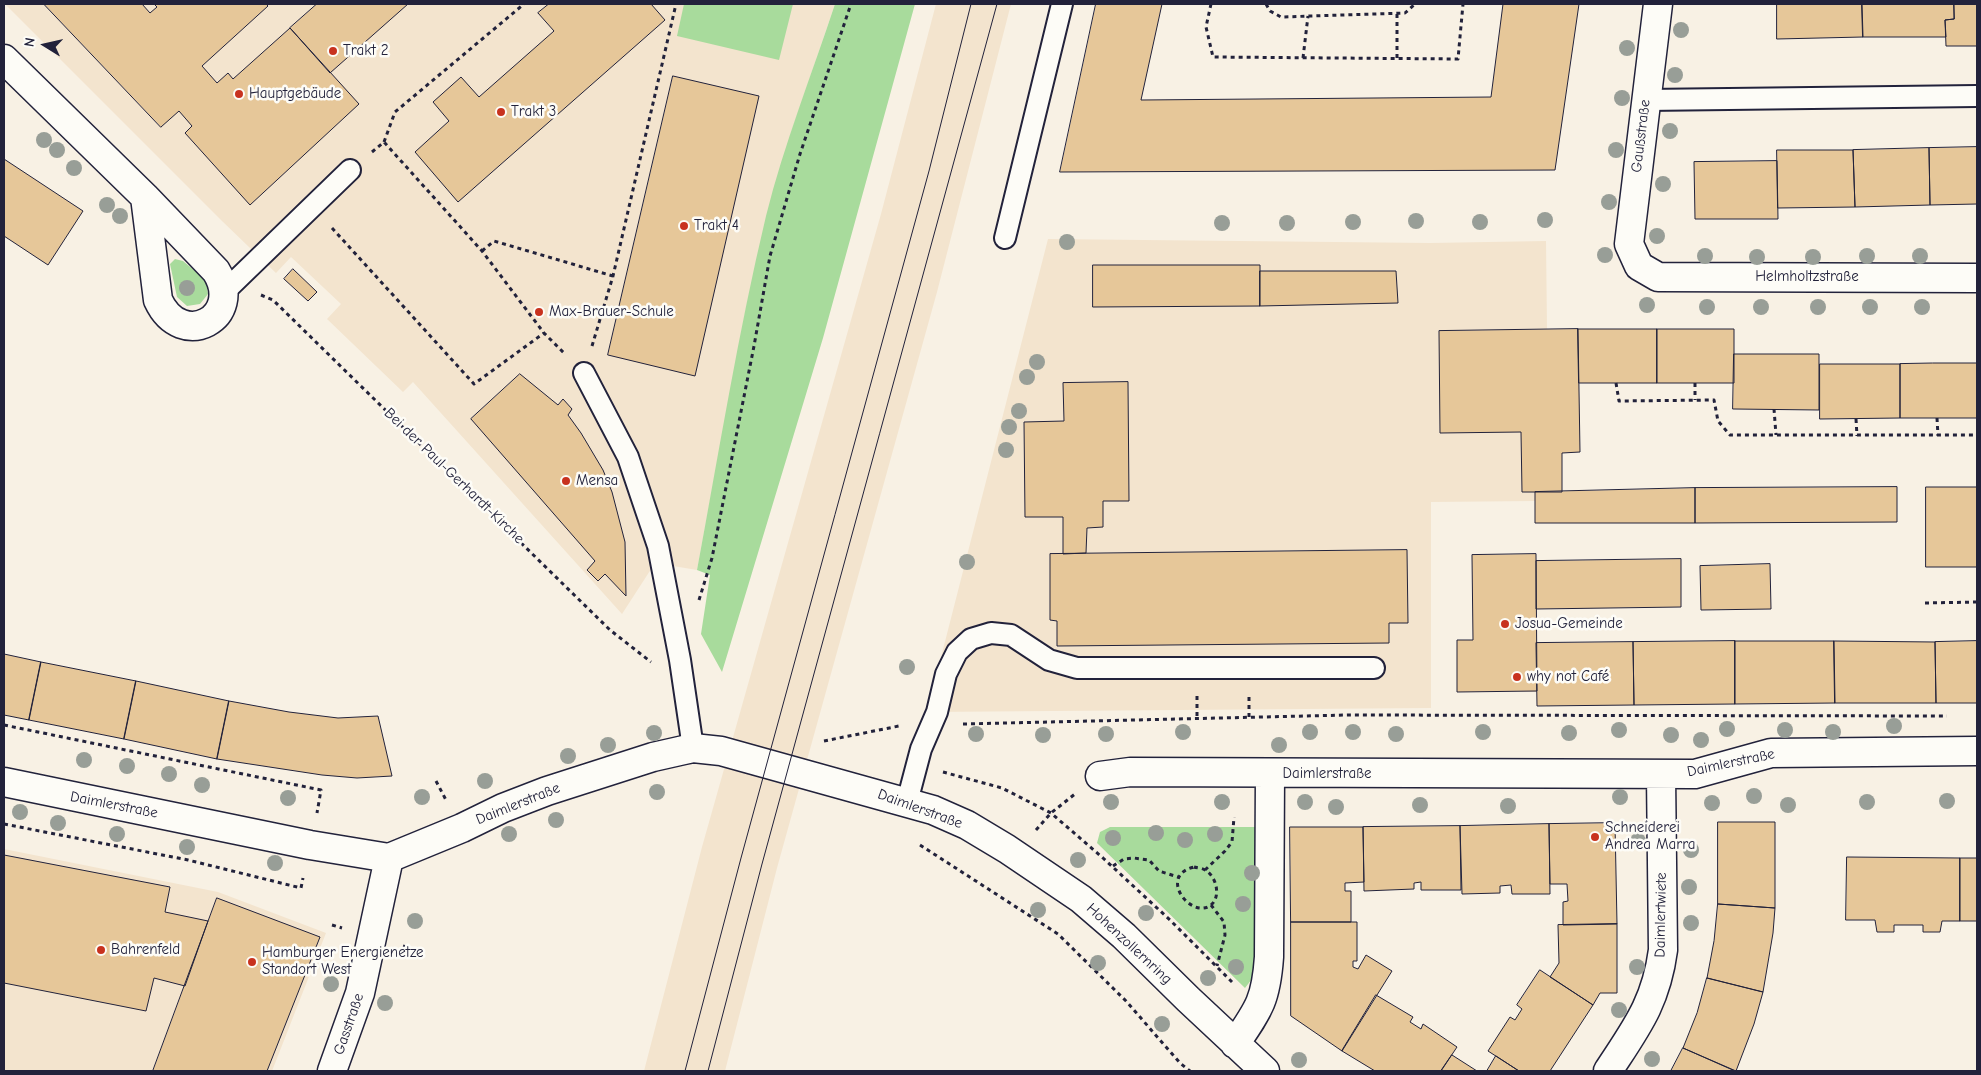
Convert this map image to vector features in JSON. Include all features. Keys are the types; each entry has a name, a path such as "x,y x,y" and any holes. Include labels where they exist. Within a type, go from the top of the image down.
{"street":[{"name":"Gaußstraße","path":"1640,266 1629,244 1658,4"},
{"path":"4,59 145,197 216,271 222,281 224,292 222,305 216,315 208,322 197,326 185,326 172,320 158,300 145,197"},
{"name":"Helmholtzstraße","path":"1640,266 1658,276 1977,278"},
{"name":"Daimlerstraße","path":"4,782 310,845 389,858 462,828 503,808 547,791 653,757 693,748 721,751 933,810 966,825 1016,854"},
{"name":"Daimlerstraße","path":"1100,776 1130,772 1270,774 1695,774 1771,753 1977,751"},
{"path":"1235,1044 1258,1010 1267,983 1269,957 1270,774"},
{"name":"Daimlertwiete","path":"1608,1071 1648,1009 1661,962 1663,950 1661,774"},
{"name":"Hohenzollernring","path":"1016,854 1087,904 1124,936 1265,1071"},
{"name":"Gasstraße","path":"332,1071 360,993 389,858"}],"lane":[{"path":"1005,238 1062,4"},
{"path":"1646,100 1977,96"},
{"path":"224,292 350,170"},
{"path":"584,373 628,457 658,546 680,660 693,748"},
{"path":"907,802 921,748 937,712 946,674 958,652 971,639 991,633 1011,635 1026,643 1049,660 1077,668 1374,668"}],"path":[{"path":"350,170 384,142 396,112 524,4"},
{"path":"384,142 482,251 544,333 584,373 613,276 676,4"},
{"path":"697,607 712,558 753,355 770,256 800,154 851,4"},
{"path":"1211,4 1206,27 1213,57 1458,59 1463,4"},
{"path":"1266,4 1270,11 1281,17 1405,13 1415,4"},
{"path":"1396,58 1397,13"},
{"path":"1303,58 1308,16"},
{"path":"313,206 474,384 544,333"},
{"path":"482,251 494,241 613,276"},
{"name":"Bei der Paul-Gerhardt-Kirche","path":"224,292 250,290 274,300 610,630 659,668 680,660"},
{"path":"1616,383 1619,401 1714,400 1718,420 1730,435 1977,435"},
{"path":"1695,383 1695,400"},
{"path":"1774,409 1776,435"},
{"path":"1937,418 1938,436"},
{"path":"1856,419 1857,436"},
{"path":"1925,604 1977,602"},
{"path":"824,741 903,725 1347,715 1951,716"},
{"path":"4,725 321,790"},
{"path":"1016,854 1051,813 1100,776"},
{"path":"1205,870 1225,852 1232,842 1234,817"},
{"path":"4,824 188,860 301,888"},
{"path":"920,845 1058,934 1126,1001 1180,1063 1190,1071"},
{"path":"1113,866 1124,859 1148,860 1160,871 1178,877"},
{"path":"1194,867 1205,870 1212,876 1216,887 1216,898 1211,905 1204,908 1195,908 1181,895 1178,877 1184,869 1194,867"},
{"path":"1211,905 1224,922 1225,935 1217,967"}],"shaded area":[{"name":"Max-Brauer-Schule","path":"5,4 835,4 791,133 747,303 697,570 655,563 622,614 413,382 403,392 327,319 341,304 291,257 276,273"},
{"path":"936,4 1011,4 937,292 777,868 725,1071 644,1071 702,847 881,214"},
{"path":"1048,239 1430,243 1546,241 1547,329 1578,329 1580,452 1562,453 1535,492 1535,501 1431,502 1431,708 927,712"},
{"path":"4,849 218,892 326,933 272,1071 4,1071"}],"green space":[{"path":"684,4 793,4 779,60 677,36"},
{"path":"835,4 915,4 823,338 722,672 701,634 710,575 697,570 738,348 766,216 790,136"},
{"path":"175,259 183,261 206,280 208,294 200,304 187,306 177,297 170,264"},
{"path":"1110,827 1259,827 1255,975 1245,988 1097,843 1100,832"}],"building":[{"name":"Hauptgebäude","path":"44,4 142,4 150,13 157,7 154,4 266,4 268,6 202,66 217,83 228,73 233,79 290,28 359,104 250,205 185,133 192,126 179,111 161,127"},
{"name":"Trakt 2","path":"317,4 408,4 330,73 290,28"},
{"name":"Trakt 3","path":"549,4 651,4 665,20 458,202 415,152 449,121 433,102 461,77 479,97 554,31 538,13"},
{"path":"1096,4 1162,4 1141,100 1491,97 1503,4 1579,4 1555,170 1060,172"},
{"path":"1777,4 1862,4 1863,37 1777,39"},
{"path":"1862,4 1954,4 1954,19 1945,20 1946,37 1863,37"},
{"path":"1954,4 1977,4 1977,46 1946,46 1945,20 1954,19"},
{"name":"Trakt 4","path":"673,76 759,96 695,376 608,355"},
{"path":"1977,147 1977,204 1930,205 1929,148"},
{"path":"1929,148 1930,205 1855,207 1853,150"},
{"path":"1777,150 1853,150 1855,207 1778,208"},
{"path":"4,159 83,211 48,265 4,236"},
{"path":"1777,161 1778,219 1695,219 1694,162"},
{"path":"1093,265 1260,265 1260,306 1093,307"},
{"path":"293,269 317,292 308,301 284,279"},
{"path":"1260,271 1396,271 1398,303 1260,306"},
{"path":"1578,329 1580,452 1562,453 1562,492 1522,492 1521,432 1440,433 1439,331"},
{"path":"1578,329 1657,329 1657,383 1579,383"},
{"path":"1657,329 1734,329 1734,383 1657,383"},
{"path":"1734,354 1819,354 1819,410 1733,409"},
{"path":"1977,363 1977,418 1900,418 1900,364"},
{"path":"1820,364 1900,364 1900,418 1820,419"},
{"name":"Mensa","path":"520,374 558,405 563,399 572,409 568,415 603,470 612,492 625,542 626,596 605,574 598,581 587,570 595,561 471,419"},
{"path":"1128,382 1129,501 1103,501 1103,527 1087,528 1086,553 1063,554 1063,517 1025,517 1024,422 1064,421 1063,383"},
{"path":"1897,487 1897,522 1695,523 1695,488"},
{"path":"1926,487 1977,487 1977,567 1926,567"},
{"path":"1695,488 1695,523 1535,523 1535,492"},
{"path":"1407,550 1408,623 1389,623 1389,643 1057,646 1057,621 1050,620 1050,554"},
{"name":"Josua-Gemeinde","path":"1536,554 1537,691 1457,692 1457,640 1473,640 1472,555"},
{"path":"1681,559 1681,607 1536,609 1536,561"},
{"path":"1770,564 1771,609 1701,610 1700,566"},
{"path":"1735,641 1735,704 1634,705 1633,642"},
{"path":"1735,641 1834,641 1835,703 1735,704"},
{"path":"1834,641 1935,642 1936,703 1835,703"},
{"path":"1977,641 1977,703 1936,703 1935,642"},
{"path":"1633,642 1634,705 1537,706 1536,643"},
{"path":"4,654 41,662 29,720 4,715"},
{"path":"41,662 136,681 124,739 29,720"},
{"path":"136,681 229,701 217,759 124,739"},
{"path":"229,701 289,712 338,718 378,716 392,776 357,778 322,775 217,759"},
{"path":"1718,822 1775,822 1775,908 1718,904"},
{"path":"1615,823 1617,924 1563,925 1563,902 1568,901 1567,884 1550,884 1549,824"},
{"path":"1549,824 1550,894 1512,894 1511,885 1500,886 1500,893 1462,894 1460,826"},
{"path":"1460,826 1461,890 1421,890 1421,882 1414,883 1414,889 1364,891 1363,827"},
{"path":"1290,827 1363,827 1364,882 1345,883 1345,891 1351,891 1351,922 1291,922"},
{"name":"Bahrenfeld","path":"4,855 170,887 165,912 208,921 185,986 154,978 146,1011 4,983"},
{"path":"1847,857 1960,858 1960,921 1942,921 1940,932 1923,932 1923,925 1894,925 1894,932 1877,932 1875,920 1846,920"},
{"path":"1960,858 1977,858 1977,921 1960,921"},
{"name":"Hamburger Energienetze Standort West","path":"217,898 320,937 267,1071 153,1071"},
{"path":"1718,904 1775,908 1773,933 1763,992 1707,978"},
{"path":"1291,922 1357,922 1357,961 1353,961 1353,967 1358,969 1366,955 1392,971 1342,1051 1291,1016"},
{"path":"1617,924 1617,993 1600,993 1593,1005 1550,977 1559,963 1558,925"},
{"path":"1540,970 1593,1005 1550,1071 1519,1071 1488,1051 1510,1017 1515,1020 1522,1009 1517,1005"},
{"path":"1707,978 1763,992 1754,1024 1736,1071 1683,1048 1697,1013"},
{"path":"1376,995 1413,1017 1410,1022 1421,1029 1423,1024 1457,1047 1441,1071 1375,1071 1342,1051"},
{"path":"1683,1048 1735,1071 1671,1071"},
{"path":"1452,1055 1477,1071 1441,1071"},
{"path":"1496,1056 1519,1071 1487,1071"}],"tram line":[{"path":"685,1071 741,858 929,171 971,4"},
{"path":"708,1071 762,864 997,4"}],"place":[{"name":"Trakt 2","path":"333,51"},
{"name":"Hauptgebäude","path":"239,94"},
{"name":"Trakt 3","path":"501,112"},
{"name":"Trakt 4","path":"684,226"},
{"name":"Max-Brauer-Schule","path":"539,312"},
{"name":"Mensa","path":"566,481"},
{"name":"Josua-Gemeinde","path":"1505,624"},
{"name":"why not Café","path":"1517,677"},
{"name":"Schneiderei Andrea Marra","path":"1595,837"},
{"name":"Bahrenfeld","path":"101,950"},
{"name":"Hamburger Energienetze Standort West","path":"252,962"}]}
